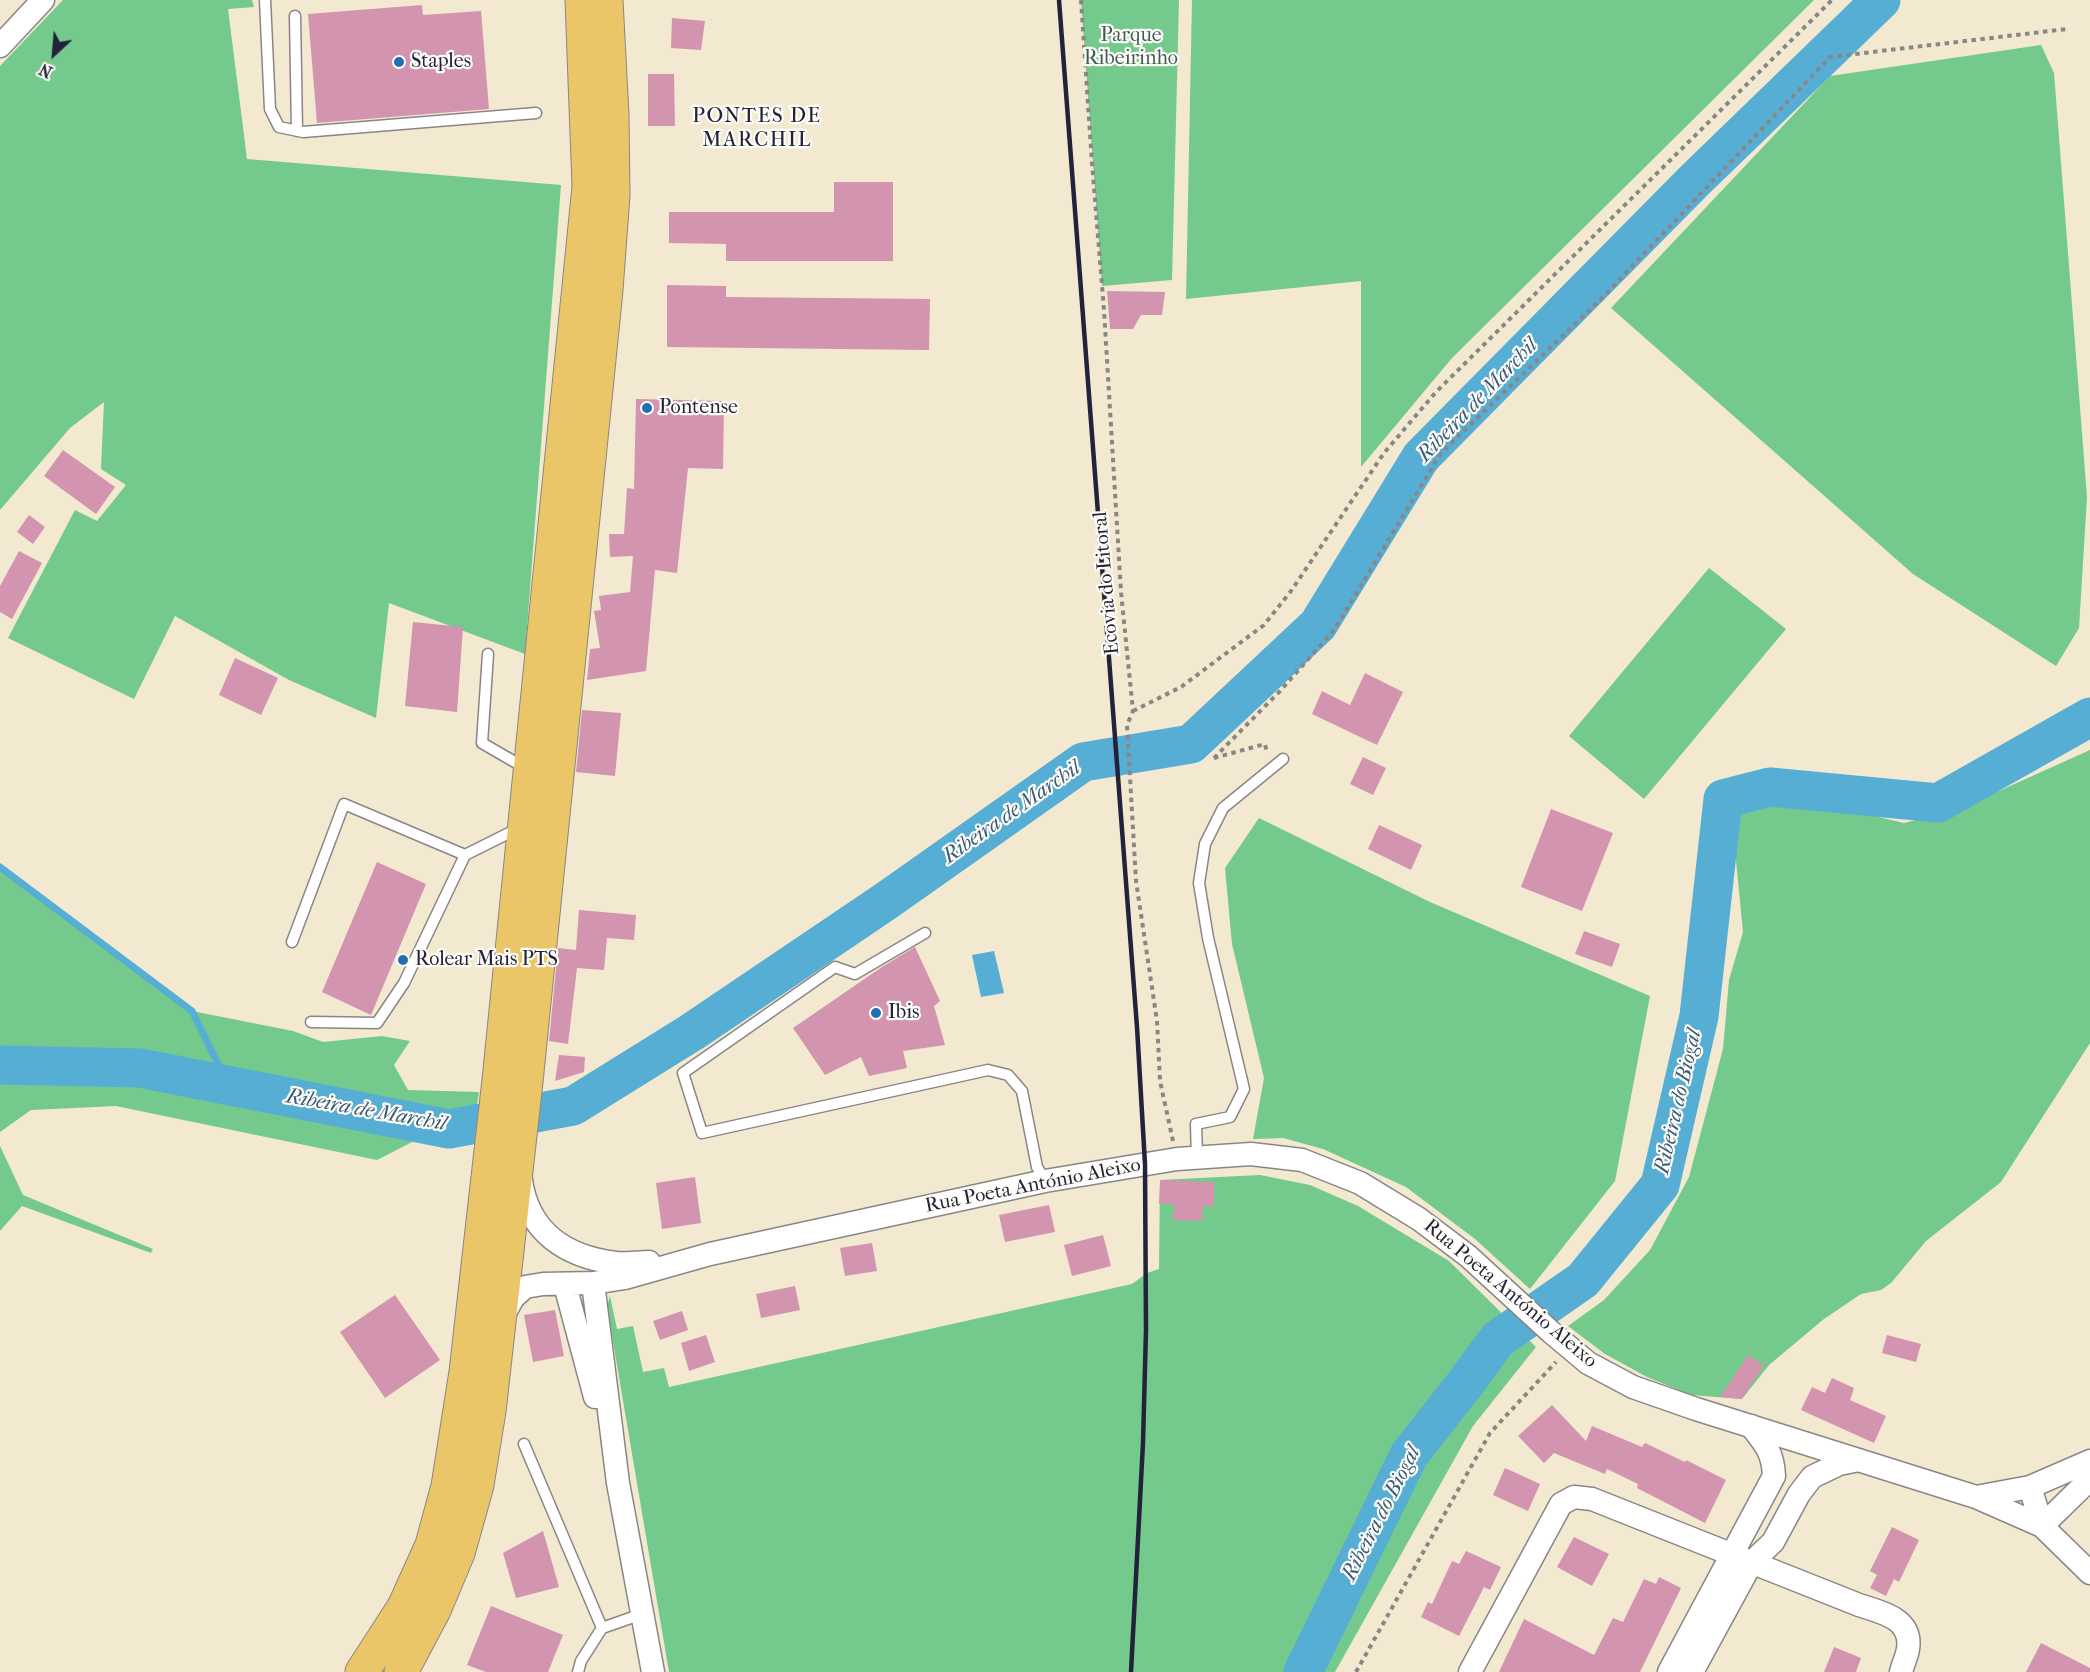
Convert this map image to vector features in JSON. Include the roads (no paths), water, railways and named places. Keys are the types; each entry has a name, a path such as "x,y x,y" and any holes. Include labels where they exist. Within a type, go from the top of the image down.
{"main road":[{"path":"512,1081 524,825 589,187 582,0"},
{"path":"362,1672 404,1607 432,1545 448,1486 504,1152 606,290 613,195 612,115 606,0"},
{"path":"401,1672 434,1610 458,1553 474,1497 489,1411 499,1322 504,1152"}],"street":[{"path":"0,46 43,0"},
{"name":"Rua Poeta António Aleixo","path":"504,1152 533,1217 546,1234 563,1247 590,1258 618,1263 662,1261 710,1254"},
{"name":"Rua Poeta António Aleixo","path":"499,1322 513,1298 525,1287 543,1284 593,1283 625,1278 710,1254 1044,1181 1187,1158 1251,1154 1302,1160 1360,1183 1419,1219 1468,1256 1588,1363 1633,1387 1785,1437 1809,1450 1860,1460 1976,1497 2030,1487 2090,1461"},
{"path":"593,1283 618,1483 653,1672"},
{"path":"565,1285 618,1483"},
{"path":"1751,1426 1768,1448 1774,1462 1774,1476"},
{"path":"1692,1672 1742,1558 1744,1530 1774,1476 1785,1464 1809,1450"},
{"path":"1799,1494 1809,1450"},
{"path":"1669,1672 1742,1558 1773,1542 1799,1494 1812,1477 1839,1464 1860,1460"},
{"path":"2042,1526 2090,1479"},
{"path":"2030,1487 2042,1526"},
{"path":"1470,1672 1556,1513 1562,1504 1574,1497 1592,1499 1799,1582 1891,1615 1904,1628 1909,1646 1901,1672"},
{"path":"1976,1497 2042,1526 2090,1573"},
{"path":"1708,1545 1725,1541 1744,1530"},
{"path":"1776,1537 1777,1558 1799,1582"}],"lane":[{"path":"265,0 270,109 279,127 303,132 536,113"},
{"path":"295,16 297,131"},
{"path":"488,654 482,743 530,770"},
{"path":"1187,1158 1196,1124 1230,1117 1244,1089 1208,938 1199,883 1205,844 1223,808 1283,759"},
{"path":"292,942 344,804 465,855"},
{"path":"312,1022 377,1023 404,983 465,855 524,825"},
{"path":"925,933 855,974 835,968 683,1073 702,1133 988,1070 1008,1075 1022,1091 1037,1167 1044,1181"},
{"path":"524,1444 602,1628"},
{"path":"578,1672 581,1661 602,1628 642,1614"}],"water":[{"path":"994,951 1004,993 981,997 972,955"}],"waterway":[{"name":"Ribeira de Marchil","path":"0,1065 140,1068 449,1129 573,1106 692,1032 886,901 1083,762 1191,744 1318,625 1421,457 1695,180 1881,0"},
{"name":"Ribeira do Biogal","path":"1303,1672 1409,1455 1498,1339 1583,1280 1660,1185 1699,1016 1723,799 1770,787 1938,803 2090,717"},
{"path":"0,867 192,1011 229,1086"}],"railway":[{"path":"1059,0 1137,1027 1145,1164 1146,1330 1143,1443 1131,1672"}],"place":[{"name":"Staples","path":"399,62"},
{"name":"Pontense","path":"647,408"},
{"name":"Rolear Mais PTS","path":"403,960"},
{"name":"Ibis","path":"876,1013"}],"district":[{"name":"PONTES DE MARCHIL","path":"757,129"}],"park label":[{"name":"Parque Ribeirinho","path":"1131,48"}]}
